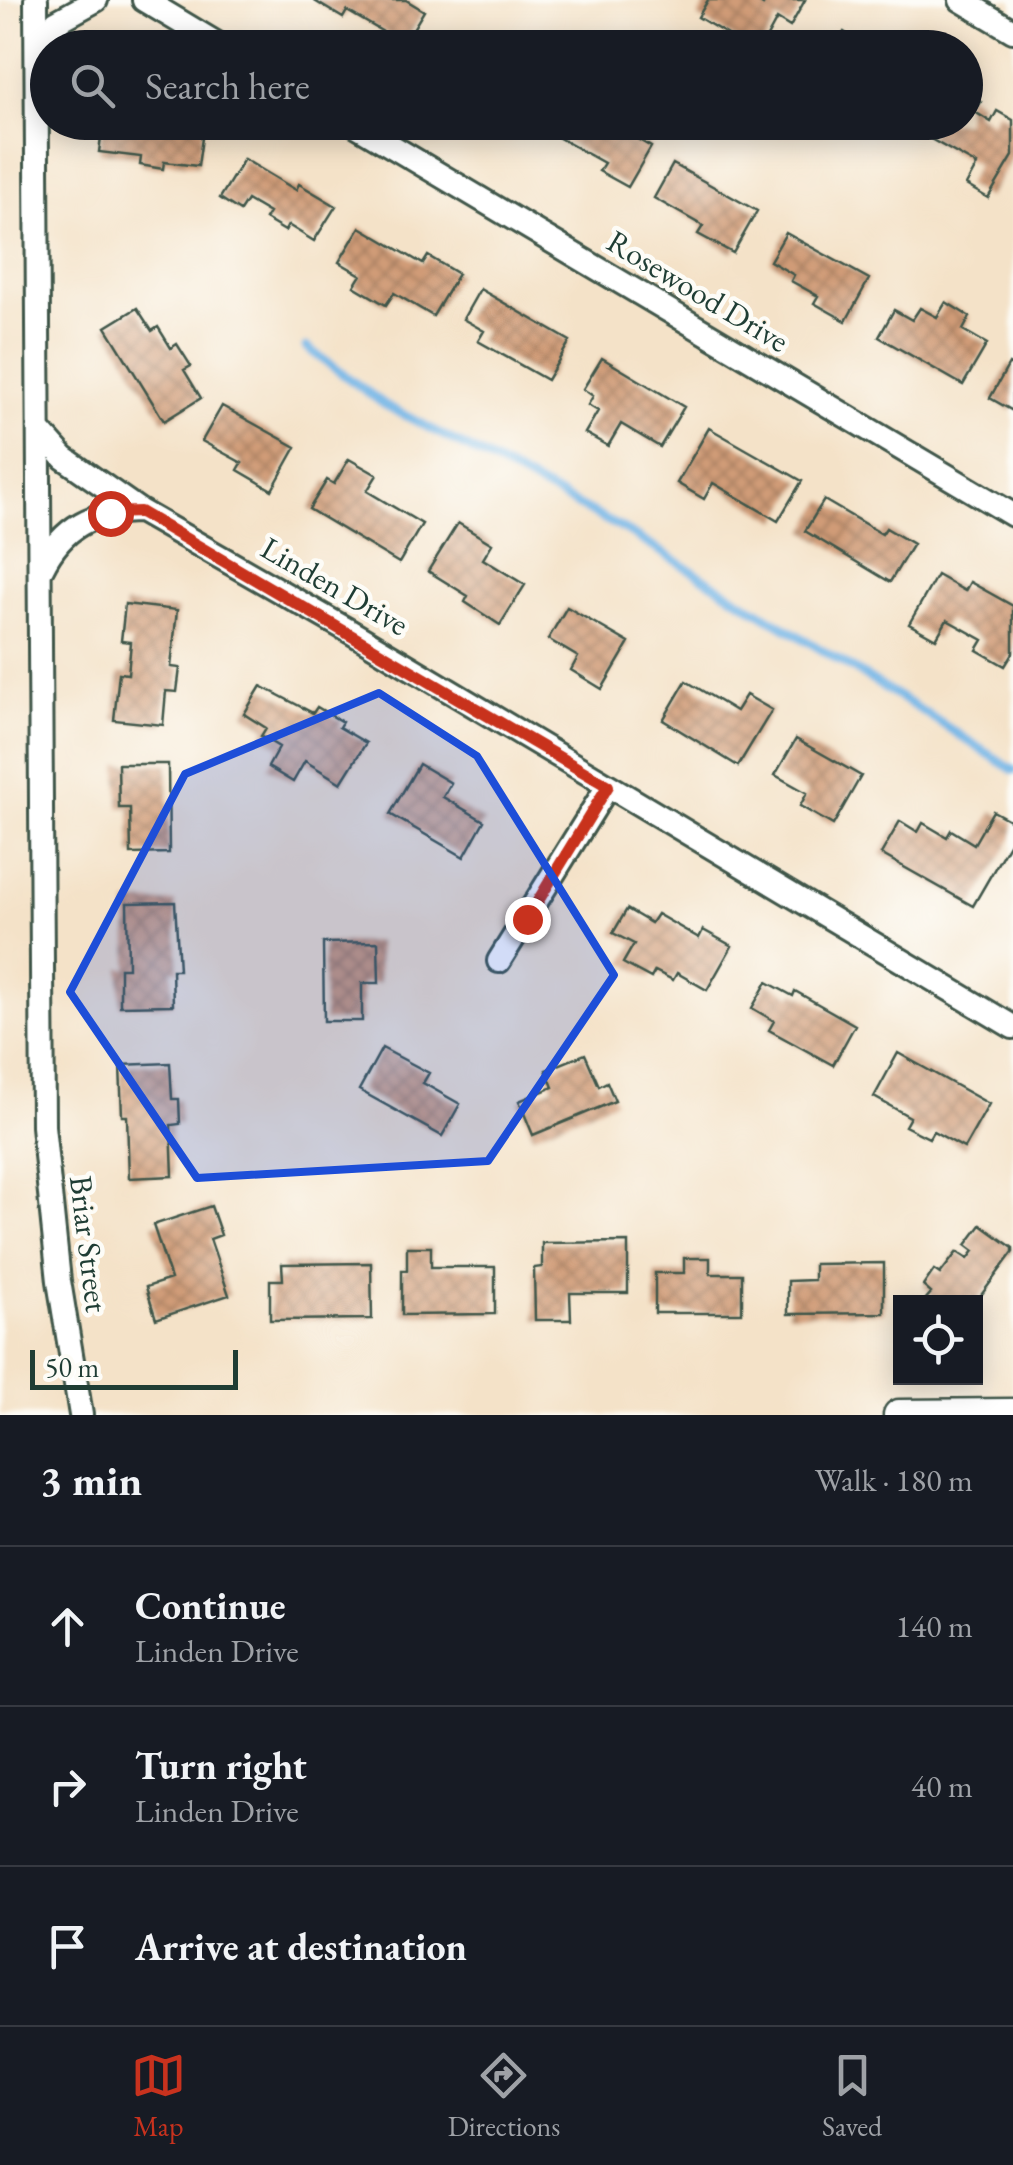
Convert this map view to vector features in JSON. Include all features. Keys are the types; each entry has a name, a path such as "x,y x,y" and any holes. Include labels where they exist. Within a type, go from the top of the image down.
{"street":[{"name":"Briar Street","path":"36,0 37,30"},
{"path":"49,30 96,0"},
{"path":"144,0 194,30"},
{"path":"961,0 1013,31"},
{"name":"Briar Street","path":"39,140 43,1126 59,1281 82,1415"},
{"name":"Rosewood Drive","path":"381,140 1013,515"},
{"name":"Linden Drive","path":"40,430 64,458 140,512 1013,1027"},
{"path":"40,573 53,546 80,525 110,513 140,512"},
{"path":"499,961 608,786"},
{"path":"899,1415 1013,1414"}],"highlighted area":[{"path":"379,693 477,756 614,975 488,1161 197,1178 70,992 185,774"}],"building":[{"path":"313,0 406,0 424,11 412,30 380,30 347,11 343,18"},
{"path":"708,0 755,0 763,5 766,0 805,0 790,27 777,19 771,30 720,30 698,17"},
{"path":"997,111 1013,120 1013,156 988,198 966,185 977,165 933,140 983,140 983,117 991,122"},
{"path":"101,140 202,140 198,166 164,162 163,169 140,165 141,157 99,152"},
{"path":"563,140 639,140 651,147 628,187 599,171 604,163"},
{"path":"244,159 296,190 299,184 336,206 314,241 288,225 285,231 265,219 269,213 247,200 240,211 220,198"},
{"path":"673,164 757,211 733,253 698,234 703,226 654,198"},
{"path":"360,227 423,264 428,256 458,274 433,316 394,293 386,305 354,286 361,275 339,262"},
{"path":"786,233 869,279 846,321 814,303 818,296 791,281 794,275 770,261"},
{"path":"480,289 570,341 547,380 478,341 484,331 463,319"},
{"path":"946,302 970,317 963,330 987,344 963,385 879,337 894,310 912,320 920,308 937,317"},
{"path":"137,308 152,331 158,327 171,348 177,344 191,366 184,370 201,398 164,421 106,327"},
{"path":"602,358 684,407 660,447 621,424 608,446 585,433 598,411 588,405 593,396 583,389"},
{"path":"1009,364 1013,367 1013,411 990,398"},
{"path":"222,406 296,447 272,490 238,470 242,463 202,441"},
{"path":"709,428 802,481 778,521 713,483 704,499 677,483"},
{"path":"349,459 377,475 367,491 422,524 399,563 309,509 327,480 334,484"},
{"path":"824,500 882,534 886,528 913,544 890,582 805,531"},
{"path":"458,523 492,544 483,559 525,585 500,625 465,602 468,596 428,571"},
{"path":"937,575 965,591 970,582 1013,606 1013,653 1005,666 977,650 983,640 947,620 936,639 909,624"},
{"path":"125,604 177,610 171,667 180,668 177,692 166,691 163,725 114,720 119,673 128,674 131,642 121,641"},
{"path":"567,607 629,643 602,689 571,670 578,657 548,639"},
{"path":"686,681 736,711 746,695 772,710 738,766 663,720"},
{"path":"261,686 313,713 317,707 342,722 339,727 366,743 341,783 305,761 293,782 268,767 279,747 261,736 266,728 244,714"},
{"path":"796,739 861,776 833,825 800,806 807,793 775,775"},
{"path":"118,764 168,764 169,853 131,854 130,808 119,808"},
{"path":"419,764 451,783 443,797 484,821 464,857 390,814"},
{"path":"993,811 1013,822 1013,837 973,906 881,854 900,821 918,832 923,823 947,837 951,830 974,844"},
{"path":"175,902 179,970 172,970 173,1005 120,1006 120,968 128,968 127,903"},
{"path":"627,909 651,923 657,914 699,938 703,930 732,946 707,990 677,973 673,980 655,971 651,978 623,963 634,944 613,933"},
{"path":"378,942 379,983 362,983 362,1021 324,1021 323,943"},
{"path":"767,982 793,996 795,991 855,1025 833,1065 769,1030 774,1021 752,1008"},
{"path":"382,1048 429,1073 423,1083 460,1104 442,1136 359,1090"},
{"path":"898,1053 989,1104 964,1148 933,1131 929,1138 905,1126 910,1117 874,1097"},
{"path":"585,1054 599,1086 607,1082 615,1101 533,1135 519,1101 553,1087 546,1070"},
{"path":"170,1063 172,1099 179,1099 180,1124 171,1125 173,1176 129,1178 120,1065"},
{"path":"211,1206 221,1235 210,1239 229,1295 156,1319 146,1287 171,1279 153,1225"},
{"path":"981,1225 1013,1248 1013,1252 981,1295 929,1295 923,1286 934,1270 940,1274 957,1252 968,1259 974,1251 966,1245"},
{"path":"628,1242 628,1293 570,1293 571,1320 535,1320 534,1268 542,1267 542,1243"},
{"path":"407,1247 431,1247 431,1267 495,1267 495,1314 402,1315 402,1270 407,1270"},
{"path":"684,1258 710,1258 710,1274 742,1274 742,1313 655,1313 655,1273 684,1273"},
{"path":"371,1263 372,1319 270,1320 270,1280 283,1280 282,1264"},
{"path":"884,1263 884,1313 788,1314 788,1281 814,1280 814,1264"}],"waterway":[{"path":"306,347 385,405 625,530 1013,770"}],"route":[{"path":"110,513 140,512 351,632 608,786 527,919"}]}
